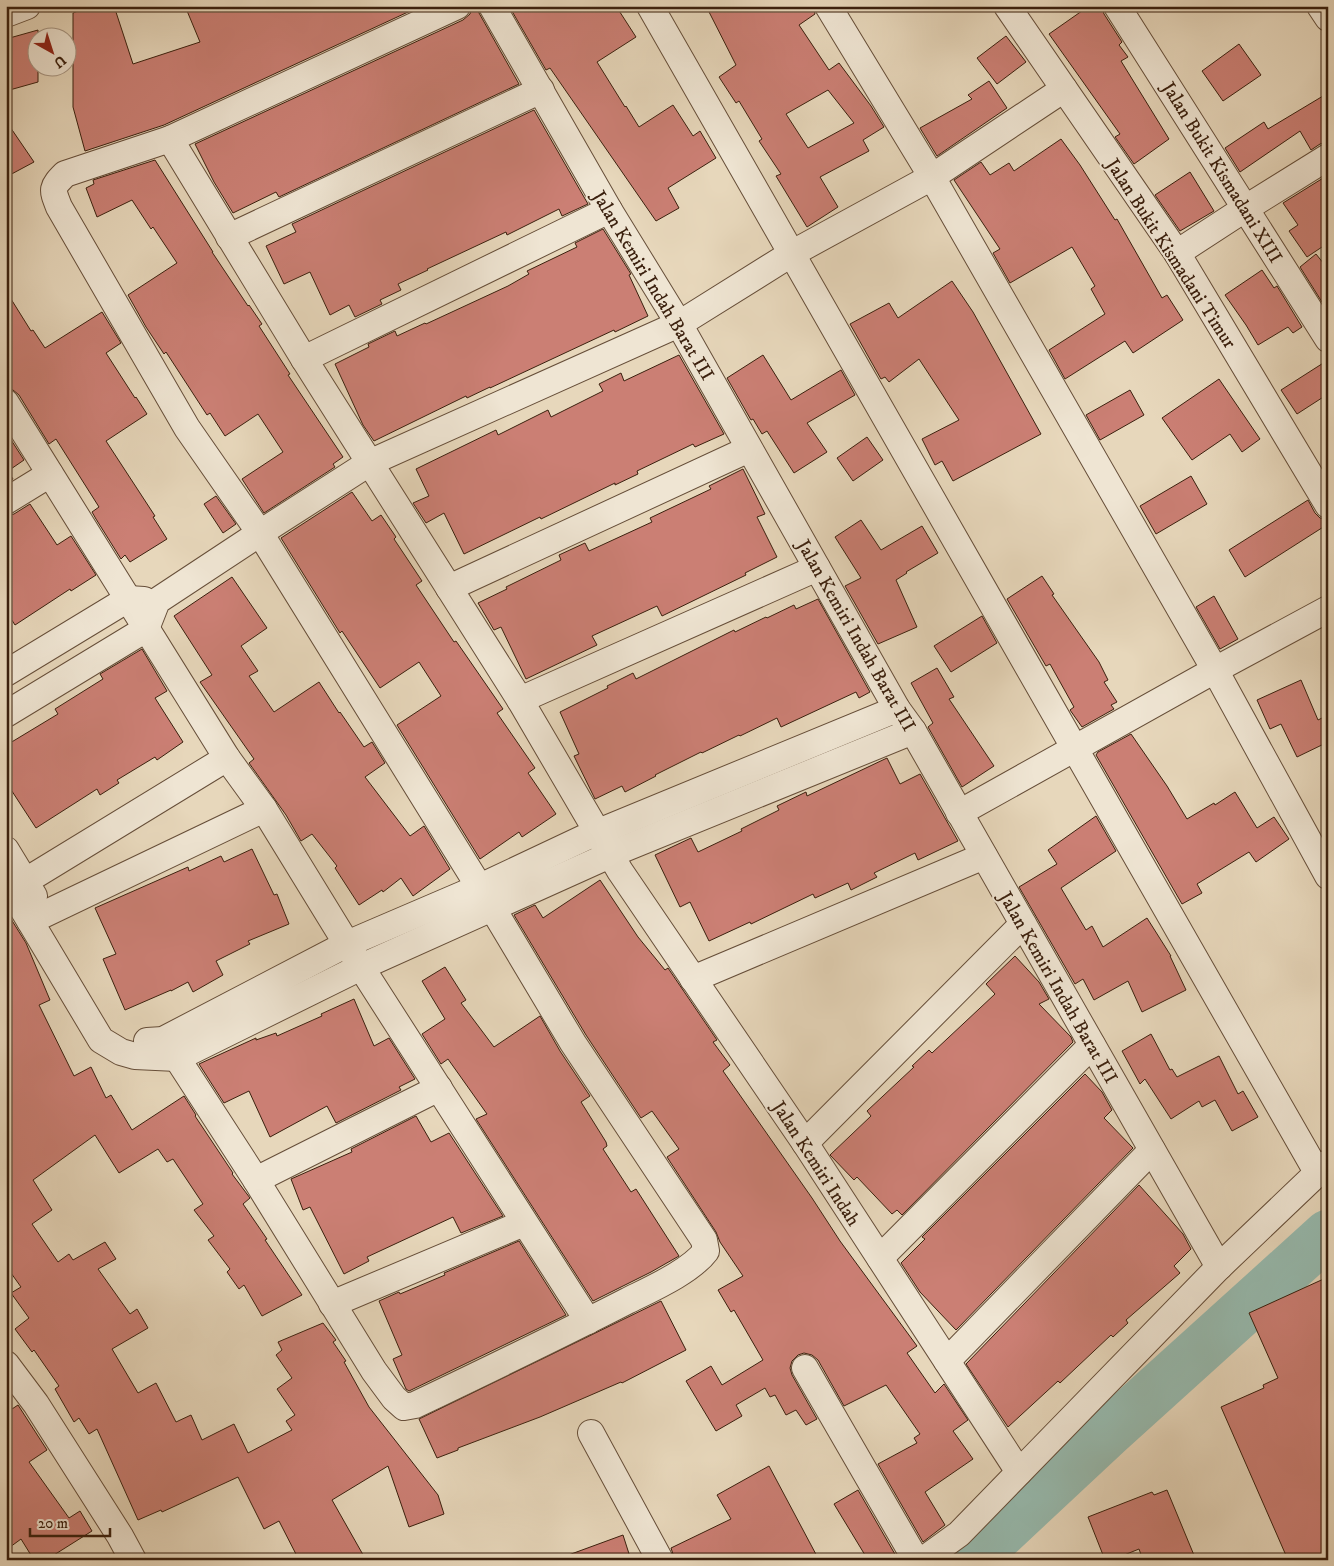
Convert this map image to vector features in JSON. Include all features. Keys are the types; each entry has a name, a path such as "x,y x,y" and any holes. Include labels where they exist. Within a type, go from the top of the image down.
{"street":[{"path":"6,14 27,6"},
{"path":"170,1049 256,1180 374,1372 394,1398 404,1407 415,1405 588,1321 665,1281 699,1260 706,1251 704,1240 574,1043 260,533 187,428 59,207 53,191 54,184 65,174 170,139 457,6"},
{"name":"Jalan Kemiri Indah Barat III","path":"492,6 609,210 679,324 897,709 913,731 1219,1267"},
{"path":"650,6 1076,748 1322,1167 1219,1267 959,1534 923,1560"},
{"path":"828,6 932,177 1215,670 1328,876"},
{"name":"Jalan Bukit Kismadani Timur","path":"1007,6 1177,253 1328,506"},
{"name":"Jalan Bukit Kismadani XIII","path":"1117,6 1328,338"},
{"path":"1320,6 1328,18"},
{"path":"6,714 146,629 157,602 369,463 679,324 791,254 932,177 1064,89"},
{"path":"229,237 541,90"},
{"name":"Jalan Kemiri Indah","path":"170,139 304,359 520,700 620,871 805,1143 1019,1472"},
{"path":"1177,253 1328,157"},
{"path":"304,359 609,210"},
{"path":"6,403 227,758 264,809 361,967 588,1321"},
{"path":"449,588 749,449"},
{"path":"6,501 50,474"},
{"path":"520,700 817,568"},
{"path":"6,673 128,599 157,602"},
{"path":"959,813 1328,609"},
{"path":"6,850 15,881 115,1027 124,1037 134,1042 170,1049 361,967 486,898 598,832 897,709"},
{"path":"170,1049 347,944 611,855 913,731"},
{"path":"15,881 227,758"},
{"path":"38,917 264,809"},
{"path":"693,979 984,856"},
{"path":"805,1143 1023,924"},
{"path":"880,1258 1092,1045"},
{"path":"256,1180 439,1088"},
{"path":"947,1361 1152,1150"},
{"path":"332,1304 524,1223"},
{"path":"6,1364 36,1404 120,1536 133,1560"},
{"path":"805,1368 916,1560"},
{"path":"591,1433 660,1560"}],"building":[{"path":"91,6 114,6 133,64 200,42 185,6 421,6 164,125 85,151 73,107 73,78 78,78 78,28 73,28 73,13"},
{"path":"472,6 477,6 479,13 519,84 279,197 276,192 233,213 214,182 195,144 463,20 470,14"},
{"path":"509,6 616,6 636,37 597,62 625,107 639,127 673,105 693,136 700,131 716,158 668,188 679,208 656,221 550,68 546,70"},
{"path":"706,6 813,6 815,14 799,25 829,70 839,63 884,127 863,140 869,151 820,177 838,207 807,227 776,176 781,174 759,141 762,139 739,101 736,103 719,77 736,65","holes":["828,90 854,123 808,148 786,114"]},
{"path":"1089,6 1101,6 1122,42 1119,45 1128,57 1121,61 1169,139 1134,164 1115,137 1120,134 1049,34"},
{"path":"28,33 28,78 38,78 38,82 6,91 6,39"},
{"path":"1006,36 1026,62 997,84 977,58"},
{"path":"1239,44 1261,75 1223,101 1202,71"},
{"path":"989,81 1007,108 937,156 920,128 972,99 968,95"},
{"path":"1328,93 1328,142 1320,144 1311,150 1300,131 1240,172 1225,148 1264,122 1268,129"},
{"path":"534,110 588,204 562,216 559,209 507,235 506,232 427,269 398,284 401,290 380,300 382,304 355,317 349,305 330,315 310,272 284,284 266,246 296,232 292,224"},
{"path":"6,121 34,162 6,177"},
{"path":"1061,139 1115,220 1117,219 1162,298 1167,295 1183,320 1133,353 1125,341 1065,379 1049,350 1105,314 1091,289 1095,286 1072,247 1010,283 993,253 1000,249 954,180 981,162 990,175 1009,163 1014,171"},
{"path":"155,160 212,252 262,324 259,326 290,374 288,375 343,457 333,464 335,467 264,513 242,479 283,452 258,414 225,436 210,413 207,415 166,352 164,354 146,327 128,295 177,263 132,200 97,217 86,188 94,184 93,180"},
{"path":"1190,172 1214,211 1180,231 1155,195"},
{"path":"1328,175 1328,243 1307,257 1289,231 1298,225 1283,203"},
{"path":"603,229 631,274 629,275 648,316 490,388 467,398 466,396 374,441 363,425 335,364 369,347 368,344 395,331 397,336 508,286 529,274 527,271 577,247 575,243"},
{"path":"1316,254 1328,269 1327,310 1300,267"},
{"path":"1262,270 1274,288 1277,286 1302,327 1293,333 1288,327 1258,345 1225,295"},
{"path":"952,281 973,312 1041,434 953,481 942,461 935,465 922,439 959,420 919,359 889,382 885,377 881,379 850,324 889,303 898,318"},
{"path":"6,291 31,331 33,330 45,348 102,312 121,343 106,353 147,414 106,441 155,516 153,517 167,539 130,562 125,555 121,559 96,519 92,512 99,507 56,439 49,444 19,395 13,390 6,388"},
{"path":"679,355 724,434 695,447 693,444 637,471 638,474 615,485 615,483 541,519 540,517 464,554 444,513 426,523 413,503 429,496 416,469 496,430 498,435 548,410 551,417 603,391 599,384 621,373 624,381"},
{"path":"763,355 791,400 841,370 855,395 807,423 827,452 794,473 767,431 762,434 753,419 751,420 727,378"},
{"path":"1328,360 1328,394 1297,414 1281,390"},
{"path":"1219,379 1260,439 1242,452 1230,434 1192,460 1162,418"},
{"path":"1130,390 1144,415 1100,440 1086,415"},
{"path":"6,432 24,460 8,471 13,479 6,483"},
{"path":"867,437 883,460 853,481 837,458"},
{"path":"743,469 765,514 757,517 777,557 745,573 746,575 662,616 657,606 592,636 597,645 526,679 501,627 494,630 478,603 561,560 559,555 585,543 589,551 652,522 650,518 711,489 709,486"},
{"path":"1191,476 1207,504 1156,534 1140,506"},
{"path":"352,492 372,521 381,515 396,537 394,539 422,581 416,585 454,642 456,641 503,709 497,713 535,768 528,773 556,814 522,837 519,832 480,859 397,725 441,696 419,662 380,688 342,631 340,633 281,538"},
{"path":"216,496 236,524 223,533 204,504"},
{"path":"1308,500 1315,513 1320,518 1325,519 1328,524 1245,577 1229,550"},
{"path":"30,504 57,545 71,536 96,575 71,591 70,589 15,625 6,611 6,516 14,514"},
{"path":"861,520 881,550 922,526 938,553 896,580 917,627 878,644 845,586 861,578 835,537"},
{"path":"1042,576 1054,594 1052,595 1099,662 1108,680 1104,682 1117,702 1111,705 1114,709 1082,727 1070,710 1074,707 1050,664 1046,666 1007,599"},
{"path":"232,577 267,628 241,646 258,671 249,676 274,712 319,682 364,747 372,742 385,763 365,777 410,836 424,826 450,869 413,896 401,878 383,892 382,890 359,905 335,868 337,866 312,834 301,841 286,815 249,763 254,759 200,682 212,675 174,616"},
{"path":"1214,596 1238,639 1220,649 1196,607"},
{"path":"818,599 870,692 859,698 856,692 781,727 777,718 701,752 625,792 622,786 595,799 574,756 579,754 560,712 633,673 636,679 734,630 735,632 794,605 796,609"},
{"path":"982,616 997,643 951,672 934,646"},
{"path":"142,649 167,691 155,698 183,742 157,760 155,757 117,780 119,783 100,795 97,789 36,828 6,782 6,743 10,743 58,714 55,709 103,679 100,674"},
{"path":"937,668 954,697 949,699 994,766 962,787 928,727 933,723 911,683"},
{"path":"1301,680 1318,720 1328,715 1328,742 1297,757 1281,724 1270,729 1257,700"},
{"path":"1131,734 1187,819 1214,803 1215,805 1235,792 1257,828 1274,817 1289,839 1256,862 1249,852 1197,884 1202,893 1182,904 1096,755 1098,752"},
{"path":"887,758 900,784 920,774 958,841 918,860 915,853 874,873 877,877 851,890 848,883 815,898 813,894 751,924 750,922 709,941 690,902 680,907 655,855 691,838 698,852 742,831 741,829 779,810 777,806 806,792 807,796"},
{"path":"1096,816 1116,851 1061,888 1086,930 1092,926 1103,947 1147,918 1171,956 1186,990 1142,1012 1128,981 1094,1000 1083,979 1075,984 1019,887 1057,864 1048,850"},
{"path":"252,849 274,895 277,894 289,924 248,941 250,944 216,961 223,975 193,992 188,982 125,1010 103,959 116,954 95,908 188,867 189,871 221,856 224,862"},
{"path":"600,880 638,937 665,970 668,968 717,1040 713,1042 730,1065 723,1071 840,1241 917,1346 907,1353 935,1393 944,1384 968,1420 953,1431 973,1459 925,1492 945,1525 923,1542 878,1464 917,1443 914,1438 920,1434 886,1385 844,1406 818,1360 812,1355 804,1353 798,1355 792,1361 790,1368 792,1375 817,1419 806,1425 796,1410 786,1415 775,1395 770,1397 765,1388 736,1405 742,1416 716,1431 686,1381 711,1366 722,1385 763,1360 734,1310 731,1312 718,1290 743,1276 667,1157 679,1149 652,1111 641,1118 586,1035 514,915 535,905 543,918"},
{"path":"6,911 26,943 50,1000 39,1005 74,1076 91,1067 106,1098 111,1095 132,1130 184,1096 232,1174 250,1198 243,1204 302,1295 262,1316 244,1285 239,1289 227,1272 230,1269 208,1240 214,1236 194,1210 203,1204 173,1159 167,1162 158,1149 119,1173 95,1135 33,1180 52,1210 32,1224 58,1262 69,1254 73,1260 105,1242 116,1259 98,1269 130,1314 137,1309 148,1328 112,1349 138,1393 156,1383 176,1422 191,1415 202,1440 234,1424 248,1453 292,1430 286,1421 295,1415 277,1389 292,1378 276,1355 282,1350 278,1342 323,1323 336,1340 333,1342 346,1361 344,1362 369,1407 438,1495 444,1514 409,1527 388,1466 332,1500 366,1560 299,1560 279,1521 264,1529 238,1477 162,1512 161,1510 138,1520 97,1429 89,1434 79,1418 74,1422 55,1389 59,1386 34,1350 32,1352 15,1329 29,1318 11,1293 21,1287 6,1266"},
{"path":"1015,956 1039,982 1049,999 1039,1004 1071,1037 1073,1042 902,1215 897,1210 892,1214 857,1177 854,1180 830,1155 871,1116 867,1111 914,1067 912,1066 929,1050 932,1053 995,994 986,984"},
{"path":"445,967 466,1000 461,1003 494,1047 540,1016 560,1051 590,1096 581,1102 606,1142 607,1146 603,1149 631,1192 636,1189 679,1256 593,1301 476,1119 487,1114 448,1059 441,1064 422,1034 445,1019 422,981"},
{"path":"354,999 374,1046 389,1038 415,1079 399,1087 401,1090 336,1123 327,1106 270,1137 249,1091 224,1103 199,1064 256,1038 256,1040 276,1033 277,1036"},
{"path":"1151,1034 1170,1070 1172,1069 1177,1077 1219,1056 1238,1094 1243,1091 1258,1117 1232,1131 1215,1100 1202,1107 1199,1101 1171,1119 1145,1079 1140,1084 1122,1051"},
{"path":"1085,1074 1102,1092 1112,1110 1104,1118 1133,1148 956,1330 920,1292 901,1263 925,1239 922,1237"},
{"path":"416,1116 431,1142 449,1133 503,1216 461,1233 453,1217 367,1257 369,1261 344,1274 310,1207 303,1210 291,1179 352,1152 351,1149"},
{"path":"1139,1185 1183,1234 1191,1249 1174,1266 1180,1273 1126,1320 1128,1323 1113,1337 1111,1335 1060,1383 1058,1381 1008,1427 966,1364"},
{"path":"519,1241 566,1315 409,1391 406,1389 393,1359 402,1355 379,1301 445,1275 444,1273"},
{"path":"1328,1277 1328,1560 1288,1560 1221,1407 1264,1388 1263,1385 1278,1378 1249,1313"},
{"path":"661,1301 686,1350 622,1383 437,1458 419,1419"},
{"path":"18,1405 47,1450 29,1462 69,1518 80,1511 92,1531 46,1560 34,1560 21,1539 6,1550 6,1413"},
{"path":"769,1466 819,1560 675,1560 671,1548 731,1519 717,1495"},
{"path":"858,1490 896,1556 890,1560 868,1560 834,1504"},
{"path":"1167,1490 1196,1560 1143,1560 1139,1549 1112,1560 1105,1560 1088,1517 1152,1492 1154,1495"},
{"path":"623,1535 631,1560 563,1560 563,1557"}],"waterway":[{"path":"972,1560 1109,1432 1328,1234"}]}
